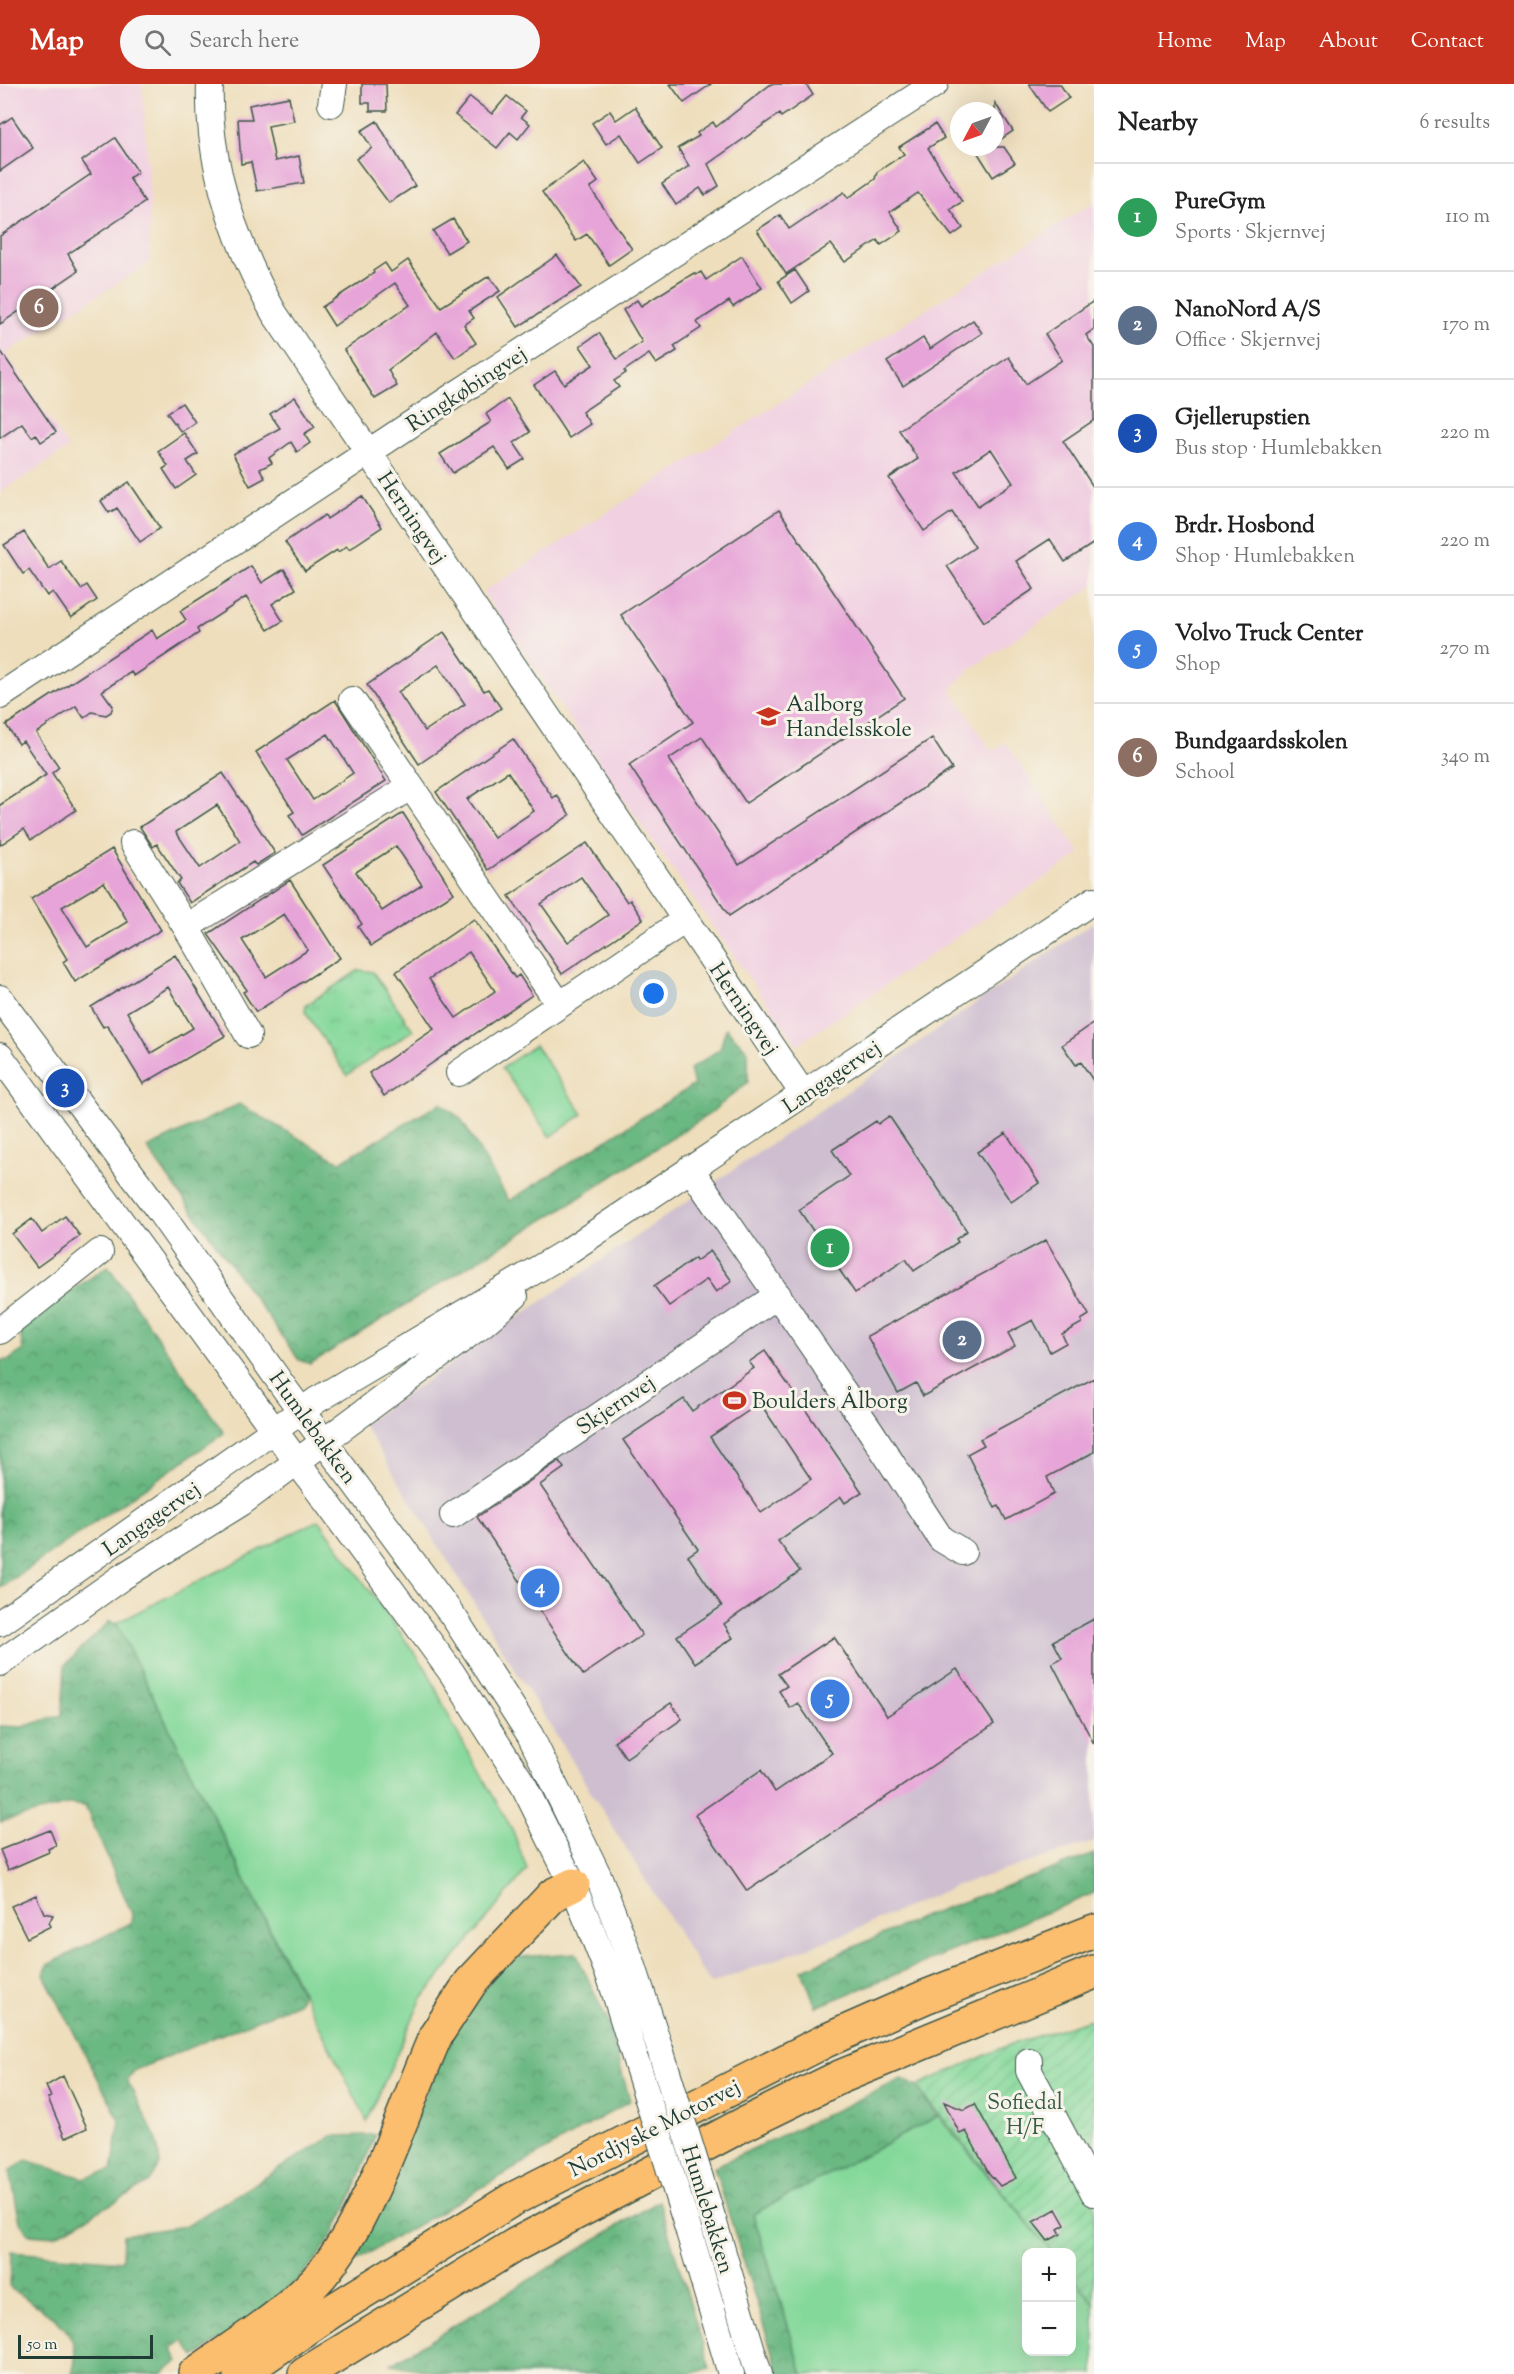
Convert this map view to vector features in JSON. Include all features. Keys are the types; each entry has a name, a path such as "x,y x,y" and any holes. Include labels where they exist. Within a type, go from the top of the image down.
{"highway":[{"path":"195,2374 301,2296 322,2274 365,2202 436,2035 451,2010 471,1982 553,1895 586,1880"},
{"name":"Nordjyske Motorvej","path":"240,2374 332,2311 523,2193 825,2041 924,1997 1094,1930"},
{"name":"Nordjyske Motorvej","path":"305,2374 515,2245 742,2125 850,2073 1094,1971"}],"street":[{"name":"Herningvej","path":"210,84 213,138 226,208 246,262 274,313 804,1095"},
{"name":"Ringkøbingvej","path":"0,696 369,452 935,84"},
{"path":"352,700 559,1004"},
{"path":"186,927 410,787"},
{"path":"133,843 186,927 248,1035"},
{"name":"Langagervej","path":"0,1663 122,1577 147,1548 287,1447 312,1426 418,1353 450,1321 568,1251 1094,900"},
{"path":"459,1072 685,920"},
{"name":"Humlebakken","path":"0,998 157,1208 312,1426 455,1619 530,1735 586,1880 611,1980 731,2374"},
{"name":"Humlebakken","path":"0,1056 287,1447 476,1711 586,1880 632,1963 759,2374"},
{"path":"690,1168 941,1539 963,1552"},
{"name":"Langagervej","path":"312,1426 484,1323 568,1251"},
{"path":"0,1331 100,1252"},
{"name":"Skjernvej","path":"453,1515 778,1295"},
{"path":"287,1447 312,1426"},
{"name":"Langagervej","path":"0,1623 287,1447"},
{"path":"1029,2061 1029,2071 1094,2193"}],"shaded area":[{"path":"0,84 142,84 150,202 149,263 6,353 68,448 0,493"},
{"name":"Aalborg Handelsskole","path":"1094,202 1094,585 969,670 951,689 992,752 1006,743 1080,854 797,1045 652,840 483,592"},
{"path":"1094,922 1094,1842 955,1886 855,1930 710,1984 363,1424"}],"green space":[{"path":"359,970 373,972 413,1030 347,1075 305,1012 306,1005"},
{"path":"726,1028 748,1051 748,1082 708,1115 574,1201 310,1364 299,1360 147,1148 239,1104 340,1162 441,1103 461,1119 509,1201 694,1085 690,1069 720,1049"},
{"path":"535,1045 583,1114 550,1137 502,1068"},
{"path":"108,1266 224,1433 0,1588 0,1361 9,1360 23,1350 19,1326"},
{"path":"319,1520 427,1670 454,1727 513,1831 527,1869 421,2000 367,2121 116,1623"},
{"path":"110,1621 118,1626 302,1995 298,2003 135,2070 127,2080 157,2140 160,2164 150,2182 55,2236 28,2234 20,2222 10,2171 26,2160 83,2178 112,2170 120,2121 44,1975 47,1965 131,1923 132,1914 85,1806 71,1804 0,1822 0,1726 22,1727 62,1715 65,1665"},
{"path":"1094,1854 1094,1893 816,2007 802,1970 929,1914"},
{"path":"576,1953 607,2020 630,2101 354,2262 454,2026 507,1958"},
{"name":"Sofiedal H/F","path":"1094,2018 1094,2303 1076,2281 1076,2248 1049,2248 916,2086 1009,2045"},
{"path":"902,2079 916,2086 938,2116 753,2214 803,2374 779,2374 714,2167"},
{"path":"938,2116 1049,2248 1022,2248 1022,2356 1076,2356 1076,2281 1094,2303 1094,2374 803,2374 753,2214"},
{"path":"375,2135 339,2223 307,2270 268,2306 195,2357 184,2341 172,2349 179,2361 162,2374 72,2374 75,2358 74,2344 68,2333 48,2313 10,2288 11,2252 122,2261 123,2235 186,2226 332,2136"},
{"path":"659,2201 710,2368 691,2374 444,2374 391,2364"}],"building":[{"path":"362,84 386,84 387,111 370,111 370,103 362,103"},
{"path":"670,84 711,84 684,103"},
{"path":"771,84 806,84 813,95 781,117 779,114 708,164 719,186 705,195 700,188 676,205 662,184 689,166 678,148 699,136 697,133 713,122 716,127"},
{"path":"1029,84 1060,84 1069,98 1048,112"},
{"path":"507,96 526,111 521,117 530,124 518,139 510,132 497,148 455,115 470,97 492,114"},
{"path":"289,97 294,121 268,126 275,161 299,156 304,183 257,191 251,162 241,164 238,119 252,119 249,105"},
{"path":"635,107 662,148 640,163 621,134 606,144 592,123 610,111 616,120"},
{"path":"12,117 33,148 0,171 0,125"},
{"path":"1004,117 1013,131 1004,137"},
{"path":"377,121 415,186 389,203 356,159 372,148 361,131"},
{"path":"935,124 944,138 928,148 962,202 950,209 963,228 952,236 918,193 890,212 902,231 881,245 878,240 845,262 831,244 786,274 757,230 780,215 789,229 844,192 848,198 875,179 877,172 904,154 899,147"},
{"path":"115,138 138,172 129,178 145,202 68,254 78,271 0,324 0,236 91,174 82,161"},
{"path":"1004,147 1015,163 993,177 980,156 1004,156"},
{"path":"584,162 598,182 590,188 632,249 609,265 587,234 576,241 542,192"},
{"path":"453,219 467,241 447,253 433,231"},
{"path":"557,255 581,287 518,327 498,297"},
{"path":"742,256 762,288 733,307 729,301 697,322 701,328 674,346 677,351 656,364 649,354 624,371 626,373 614,381 619,387 582,412 590,424 569,438 534,385 555,371 564,384 593,365 580,346 599,333 617,359 642,342 623,310 637,300 641,306 694,273 696,275 701,272 706,280"},
{"path":"408,260 441,307 489,276 500,291 469,311 474,318 464,325 476,343 455,358 437,332 388,370 397,386 375,399 344,350 410,305 395,283 334,326 322,307 374,273 373,271 385,263 391,272"},
{"path":"795,270 809,291 792,303 778,281"},
{"path":"1094,301 1094,329 1086,335 1094,347 1094,420 1063,441 1094,488 1094,543 1065,562 1050,539 1016,561 1034,589 984,622 947,566 975,547 952,512 924,531 889,478 918,459 899,430 1009,357 1026,384 1062,360 1045,334","holes":["991,449 1013,483 978,506 956,472"]},
{"path":"973,320 982,333 903,386 887,362 923,338 930,349"},
{"path":"0,350 56,432 41,442 36,434 32,437 22,423 0,438"},
{"path":"295,397 315,427 304,434 310,443 297,452 291,442 269,458 272,463 260,469 265,478 250,486 233,454 280,428 270,414"},
{"path":"508,399 530,432 514,443 525,459 509,469 494,447 453,473 440,454 491,422 486,414"},
{"path":"182,403 195,422 181,432 167,413"},
{"path":"184,433 198,454 187,461 196,475 176,489 163,469 168,466 158,451"},
{"path":"129,482 160,528 140,542 117,508 109,513 101,501"},
{"path":"362,496 382,527 349,549 347,546 338,552 337,550 305,571 285,542 325,515 327,519"},
{"path":"779,510 904,698 746,803 702,737 669,759 739,865 932,738 952,769 729,916 629,765 693,722 621,615"},
{"path":"24,532 49,569 61,561 81,589 87,585 97,600 71,618 53,592 47,596 29,570 23,574 4,545"},
{"path":"251,566 262,583 284,569 296,589 272,604 283,621 268,630 246,597 197,629 199,633 134,676 131,672 102,691 113,706 111,712 106,715 92,712 84,718 76,706 36,733 59,767 52,773 76,810 31,840 24,829 0,845 0,805 46,775 23,741 19,744 6,725 152,630 157,639 186,620 180,611"},
{"path":"444,632 484,691 488,689 501,708 419,764 367,685","holes":["438,665 465,704 425,731 398,692"]},
{"path":"335,700 386,781 302,835 289,815 294,812 256,752","holes":["328,734 353,773 313,800 287,760"]},
{"path":"513,739 553,798 557,795 570,815 488,870 436,792","holes":["508,772 534,811 494,838 467,799"]},
{"path":"223,773 275,853 256,865 253,862 190,903 177,883 181,880 157,844 153,847 140,827","holes":["217,805 240,841 200,868 176,832"]},
{"path":"403,813 454,893 371,946 358,927 362,924 323,865","holes":["396,846 422,885 382,911 356,872"]},
{"path":"587,843 627,902 630,900 643,919 562,974 509,896","holes":["581,877 608,915 568,942 541,904"]},
{"path":"112,849 161,930 75,982 63,962 67,959 31,899","holes":["104,882 128,922 87,947 62,907"]},
{"path":"290,880 340,958 256,1012 243,992 247,990 208,934","holes":["284,914 308,950 266,977 242,940"]},
{"path":"474,919 515,978 519,975 532,995 384,1096 369,1073 434,1029 396,972","holes":["469,952 495,991 456,1018 429,979"]},
{"path":"175,955 225,1036 143,1084 107,1025 103,1027 91,1007","holes":["168,987 193,1028 151,1053 127,1012"]},
{"path":"1094,1023 1094,1082 1081,1062 1076,1065 1062,1045"},
{"path":"889,1116 967,1231 956,1239 958,1242 914,1271 906,1259 855,1293 799,1210 849,1176 832,1150 876,1121 878,1124"},
{"path":"1006,1133 1039,1183 1011,1202 977,1152"},
{"path":"65,1216 80,1236 37,1267 12,1234 32,1219 42,1233"},
{"path":"1046,1240 1089,1315 1081,1320 1082,1323 1062,1334 1066,1343 1050,1352 1033,1320 1008,1333 1015,1346 923,1396 916,1383 898,1393 867,1336"},
{"path":"710,1251 732,1281 716,1292 707,1279 669,1306 654,1286 695,1258 696,1261"},
{"path":"765,1351 862,1492 845,1503 841,1497 778,1541 800,1571 724,1624 733,1638 695,1663 677,1636 722,1606 688,1556 698,1549 623,1440 684,1399 692,1411 754,1368 749,1362","holes":["760,1403 811,1479 761,1513 710,1437"]},
{"path":"1094,1378 1094,1452 1047,1477 1054,1494 1006,1520 999,1506 995,1508 967,1454 984,1445 980,1439"},
{"path":"559,1461 564,1468 540,1485 642,1635 583,1675 477,1517"},
{"path":"1094,1619 1094,1744 1052,1663 1062,1658 1053,1641"},
{"path":"834,1637 887,1716 957,1669 994,1724 747,1891 695,1815 761,1770 775,1792 832,1753 798,1703 790,1708 779,1691 787,1686 778,1674"},
{"path":"671,1703 682,1719 626,1758 614,1741"},
{"path":"50,1830 56,1845 48,1849 49,1852 8,1870 0,1850"},
{"path":"36,1895 44,1913 53,1915 49,1923 51,1926 27,1938 11,1906"},
{"path":"63,2076 87,2128 65,2138 48,2098 51,2097 46,2086"},
{"path":"944,2102 964,2110 975,2104 1016,2178 1000,2186 988,2172 966,2131 960,2134"},
{"path":"1056,2209 1065,2225 1058,2229 1061,2234 1048,2241 1033,2222"}],"place":[{"name":"Bundgaardsskolen","path":"39,308"},
{"name":"Aalborg Handelsskole","path":"768,716"},
{"name":"Gjellerupstien","path":"65,1088"},
{"name":"PureGym","path":"830,1248"},
{"name":"NanoNord A/S","path":"962,1340"},
{"name":"Boulders Ålborg","path":"734,1400"},
{"name":"Brdr. Hosbond","path":"540,1588"},
{"name":"Volvo Truck Center","path":"830,1699"}]}
